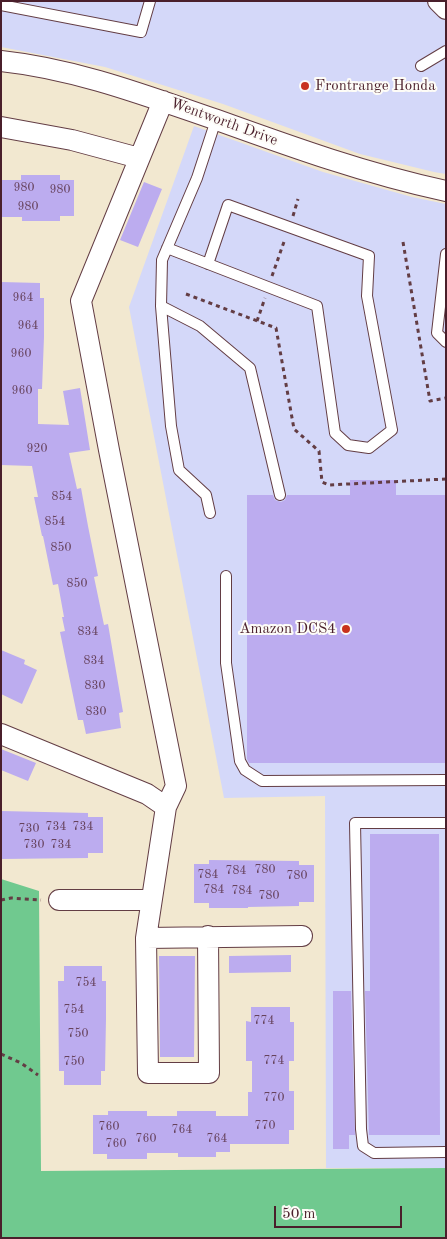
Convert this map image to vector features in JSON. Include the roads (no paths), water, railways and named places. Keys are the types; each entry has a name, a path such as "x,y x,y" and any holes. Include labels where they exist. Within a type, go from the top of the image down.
{"street":[{"path":"438,1 446,9"},
{"name":"Wentworth Drive","path":"1,61 38,66 77,75 163,101 353,167 446,191"},
{"path":"163,101 81,301 176,786 166,807 146,938 148,1073 209,1073 208,936"},
{"path":"1,127 72,140 140,158"},
{"path":"1,734 147,794 166,807"},
{"path":"59,900 151,900"},
{"path":"146,938 302,936"}],"lane":[{"path":"1,5 140,32 150,1"},
{"path":"421,66 446,51"},
{"path":"210,513 206,495 179,470 171,426 161,306 162,260 197,178 216,120"},
{"path":"168,248 208,264 317,306 335,433 348,445 369,448 392,430 367,296 369,256 228,205 208,264"},
{"path":"446,254 437,333 446,342"},
{"path":"161,306 200,326 250,368 280,495"},
{"path":"226,576 226,663 240,761 245,770 262,781 446,780"},
{"path":"446,823 355,823 361,1129 363,1146 374,1152 446,1152"}],"place":[{"name":"Frontrange Honda","path":"305,86"},
{"name":"Amazon DCS4","path":"346,629"}]}
